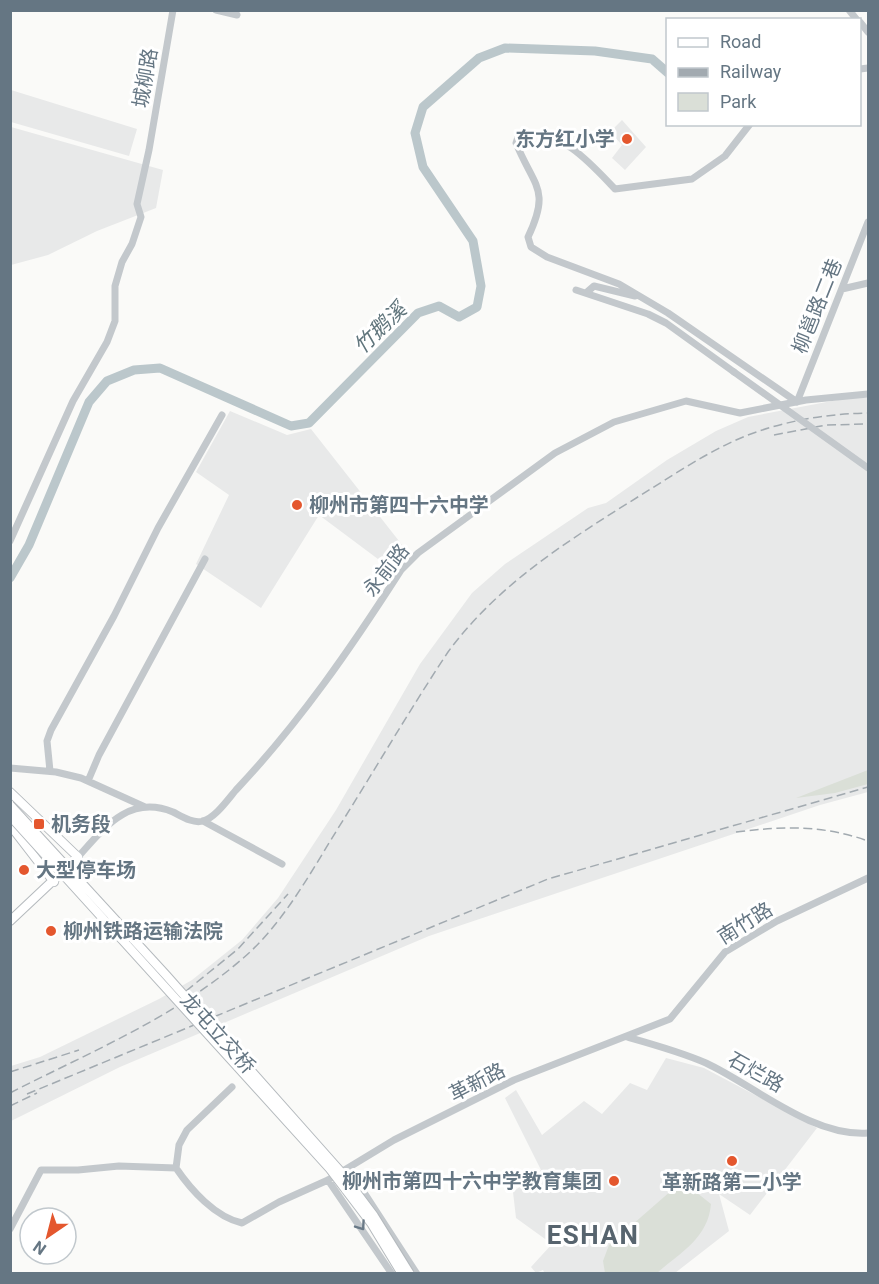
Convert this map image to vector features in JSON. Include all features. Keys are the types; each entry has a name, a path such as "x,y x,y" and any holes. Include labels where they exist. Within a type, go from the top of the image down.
{"main road":[{"path":"10,792 78,857 10,921"},
{"name":"龙屯立交桥","path":"10,806 166,975 341,1172 374,1216 410,1274"},
{"name":"龙屯立交桥","path":"10,816 330,1169 371,1223 402,1274"},
{"path":"10,825 54,882"}],"street":[{"name":"城柳路","path":"10,541 73,401 107,342 115,321 115,286 122,262 132,244 141,217 137,204 149,150 173,10"},
{"path":"216,10 237,15"},
{"path":"748,126 725,156 692,179 615,189 585,156 554,139 534,132 518,137 516,143 539,189 540,197 539,213 528,237 531,247 547,256 619,284 644,298 797,402"},
{"name":"柳邕路二巷","path":"797,402 868,222"},
{"path":"842,289 868,283"},
{"path":"586,293 594,286 644,298"},
{"path":"576,290 666,323 868,468"},
{"name":"永前路","path":"203,821 217,811 272,752 313,700 401,570 426,547 555,453 614,422 686,401 740,413 797,402 868,394"},
{"path":"50,771 47,741 51,730 114,616 158,528 222,415"},
{"path":"88,781 99,755 205,559"},
{"path":"10,768 50,771 88,781 145,807 168,810 192,821 203,821 282,864"},
{"path":"78,857 115,819 128,810 145,807"},
{"name":"南竹路","path":"627,1037 670,1019 725,952 787,916 868,878"},
{"name":"石烂路","path":"627,1037 705,1063 815,1123 852,1135 868,1133"},
{"name":"革新路","path":"176,1168 191,1190 225,1217 242,1223 279,1202 328,1180 394,1140 514,1080 627,1037"},
{"path":"10,1229 41,1170 78,1170 119,1166 176,1168 179,1145 187,1130 232,1087"},
{"path":"348,1168 417,1274"},
{"path":"328,1180 392,1274"}],"shaded area":[{"path":"11,90 137,129 129,156 11,122"},
{"name":"东方红小学","path":"622,120 646,147 625,170 612,158 622,145 610,132"},
{"path":"11,127 163,170 156,208 97,231 48,255 11,265"},
{"path":"853,397 868,398 868,792 820,805 429,936 120,1067 11,1121 11,1066 40,1057 159,999 192,980 242,940 278,898 336,810 420,664 472,593 505,564 588,508 606,503 667,460 716,431 748,417"},
{"name":"柳州市第四十六中学","path":"230,411 287,435 311,429 410,555 394,571 319,515 261,608 196,564 229,495 196,472"},
{"name":"柳州市第四十六中学教育集团","path":"666,1058 704,1068 817,1128 750,1215 719,1194 729,1231 675,1273 545,1274 543,1270 536,1273 531,1267 552,1244 516,1218 513,1192 541,1170 505,1098 516,1090 542,1135 584,1101 602,1114 630,1083 647,1090"}],"green space":[{"path":"868,770 868,784 835,793 796,798"},
{"path":"687,1185 711,1204 705,1226 692,1243 657,1273 605,1273 603,1261 609,1245 672,1190"}],"waterway":[{"name":"竹鹅溪","path":"10,578 29,545 89,402 107,381 134,370 160,368 291,426 309,423 418,313 439,306 459,317 477,307 481,286 473,241 423,167 415,133 423,107 479,58 505,48 595,51 652,59 666,71"}],"railway":[{"path":"10,1093 104,1047 195,995 263,939 297,894 448,652 490,605 537,564 667,479 734,441 793,422 823,416 868,413"},
{"path":"774,435 826,425 868,424"},
{"path":"27,1094 548,879 868,787"},
{"path":"736,832 803,828 835,832 868,841"},
{"path":"186,991 238,949 288,894"},
{"path":"10,1072 79,1050"},
{"path":"10,1106 37,1093"}],"place":[{"name":"东方红小学","path":"627,139"},
{"name":"柳州市第四十六中学","path":"297,505"},
{"name":"机务段","path":"39,824"},
{"name":"大型停车场","path":"24,870"},
{"name":"柳州铁路运输法院","path":"51,931"},
{"name":"革新路第二小学","path":"732,1161"},
{"name":"柳州市第四十六中学教育集团","path":"614,1181"}],"district":[{"name":"ESHAN","path":"593,1235"}]}
